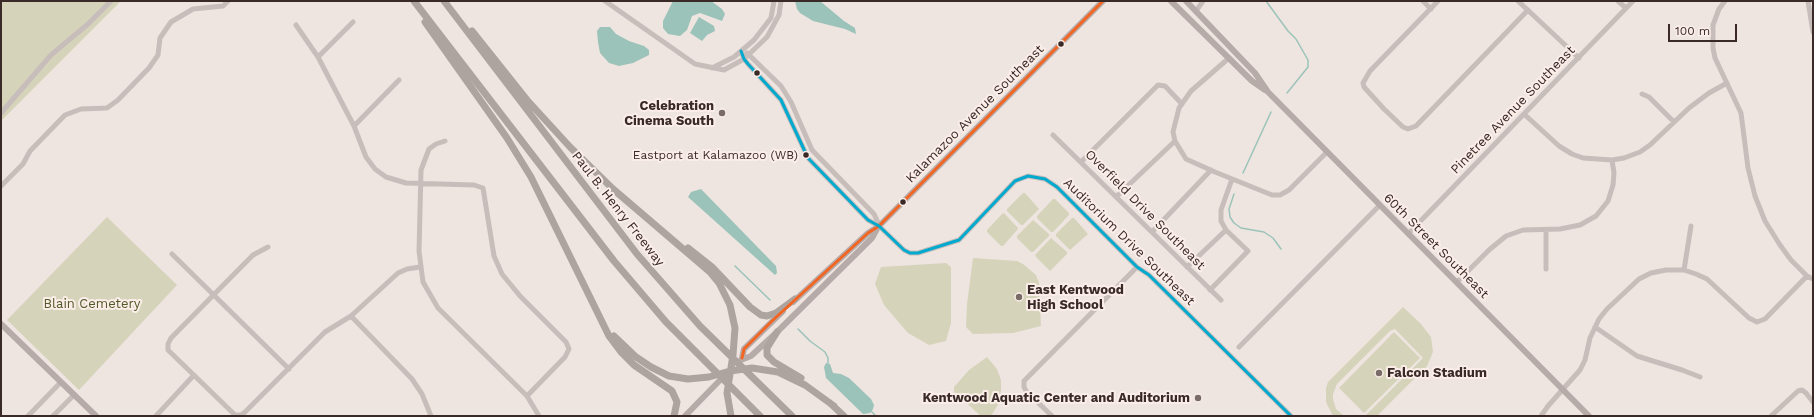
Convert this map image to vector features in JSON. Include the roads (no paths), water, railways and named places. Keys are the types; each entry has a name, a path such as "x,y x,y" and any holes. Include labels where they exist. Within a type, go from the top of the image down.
{"highway":[{"path":"410,1 518,156 539,192 603,324 621,352 634,365 672,391 676,402 674,416"},
{"path":"414,1 614,261 666,322 734,392 760,416"},
{"name":"Paul B. Henry Freeway","path":"444,1 632,248 681,305 724,350 792,416"},
{"path":"448,1 527,100 559,136 601,178 710,272 726,294 732,311 735,328 733,355 727,393 731,416"},
{"path":"654,224 712,267 757,313 764,316 772,315 795,300"},
{"path":"587,291 617,339 629,352 651,367 669,376 688,379 709,377 730,371 752,368 778,372 806,385 834,406"},
{"path":"777,332 767,348 766,353 768,356 774,362 813,386 844,416"}],"main road":[{"name":"Kalamazoo Avenue Southeast","path":"685,416 742,358 744,350 795,300 868,233 879,226 1102,1"},
{"name":"60th Street Southeast","path":"1171,1 1252,81 1268,92"},
{"name":"60th Street Southeast","path":"1186,1 1255,73 1268,92 1589,416"},
{"path":"1187,17 1202,24 1207,22"},
{"name":"Kalamazoo Avenue Southeast","path":"742,358 751,356 777,332 872,238 879,226"},
{"path":"1,324 96,416"}],"street":[{"path":"1,113 51,55 88,24 111,1"},
{"path":"1,186 23,164 30,151 65,115 81,109 107,108 118,100 149,68 158,55 160,38 171,22 193,9 223,6 228,1"},
{"path":"605,1 695,64 724,70 744,59 767,37 779,15 781,1"},
{"path":"712,68 734,57 767,25 771,18 774,1"},
{"path":"1196,11 1203,1"},
{"path":"1423,1 1431,9"},
{"path":"1438,1 1370,70 1363,83 1364,87 1384,109 1403,127 1408,129 1416,126 1528,10"},
{"path":"1518,1 1578,58"},
{"path":"1618,1 1626,8"},
{"name":"Pinetree Avenue Southeast","path":"1408,234 1633,1"},
{"path":"1725,1 1719,9 1713,26 1713,48 1715,58 1742,113 1748,168 1757,204 1765,221 1780,245 1807,276 1813,279"},
{"path":"1805,1 1808,1 1813,32"},
{"path":"318,57 353,22"},
{"path":"296,25 318,57 354,126 366,157 375,169 386,177 395,181 479,186 483,188 494,256 502,274 520,296 566,342 569,349 565,357 526,396"},
{"path":"741,51 749,54 786,94 814,152 874,214 879,226"},
{"path":"741,51 744,59 782,100 808,158 868,220 879,226"},
{"path":"1229,58 1191,91 1179,108 1173,132 1175,141 1186,159 1272,195 1280,194 1289,190 1327,152"},
{"path":"354,126 399,80"},
{"path":"1524,114 1558,146 1572,154 1583,158 1612,160 1624,158 1640,152 1652,143 1689,108 1709,93 1727,83"},
{"path":"1081,162 1158,85 1165,86 1182,104"},
{"path":"1642,94 1649,96 1674,122"},
{"name":"Overfield Drive Southeast","path":"1053,135 1221,300"},
{"path":"445,141 436,144 429,149 423,166 419,219 420,267 423,282 429,295 438,308 526,396 539,416"},
{"path":"1116,197 1175,141"},
{"path":"1457,282 1489,250 1506,236 1523,230 1546,230 1580,226 1596,216 1608,201 1613,185 1614,173 1612,160"},
{"path":"1152,232 1211,170"},
{"name":"Auditorium Drive Southeast","path":"879,226 901,247 910,253 918,253 955,242 964,236 1012,184 1021,178 1037,176 1049,181 1057,187 1137,267 1149,275 1291,416"},
{"path":"1210,290 1248,251 1226,230 1221,221 1221,210 1232,179"},
{"path":"1239,347 1380,205"},
{"path":"1684,270 1691,226"},
{"path":"1187,267 1226,230"},
{"path":"1546,230 1546,269"},
{"path":"268,247 253,255 171,338 168,350 235,415 240,415 289,369 325,332 351,316 398,273 407,269 420,267"},
{"path":"172,254 289,369"},
{"path":"1052,416 1026,391 1024,381 1137,267"},
{"path":"1541,416 1580,370 1585,360 1595,327 1607,310 1639,279 1652,273 1666,270 1684,270 1707,279 1749,318 1758,322 1765,319 1807,276"},
{"path":"351,316 412,379 422,394 431,416"},
{"path":"1595,327 1637,356 1700,377"},
{"path":"156,416 194,375"},
{"path":"28,416 61,382"},
{"path":"1771,416 1794,393 1802,390 1813,402"},
{"path":"53,416 74,395"},
{"path":"533,407 533,416"}],"water":[{"path":"673,1 711,1 722,9 725,14 722,21 700,13 692,16 687,30 680,36 668,34 663,28 663,21"},
{"path":"795,1 820,1 855,28 856,34 845,29 813,21 800,13 797,9"},
{"path":"699,17 714,26 715,31 707,35 702,41 690,33"},
{"path":"600,27 610,27 616,34 629,41 644,46 649,50 649,55 633,63 619,66 609,63 600,53 597,31"},
{"path":"701,189 776,266 777,273 775,275 688,197 691,192"},
{"path":"826,363 830,364 833,373 841,374 849,378 871,399 874,405 870,413 863,414 826,378 824,367"}],"waterway":[{"path":"1266,1 1288,31 1296,39 1308,60 1308,67 1287,93"},
{"path":"1243,173 1271,112"},
{"path":"1234,194 1229,209 1230,217 1234,223 1241,228 1264,232 1273,238 1281,249"},
{"path":"735,266 770,300"},
{"path":"798,329 810,341 825,352 828,358 828,363"},
{"path":"871,411 876,416"}],"place":[{"name":"Celebration Cinema South","path":"722,113"},
{"name":"Eastport at Kalamazoo (WB)","path":"806,155"},
{"name":"East Kentwood High School","path":"1019,297"},
{"name":"Falcon Stadium","path":"1379,373"},
{"name":"Kentwood Aquatic Center and Auditorium","path":"1198,398"}],"park label":[{"name":"Blain Cemetery","path":"92,304"}]}
